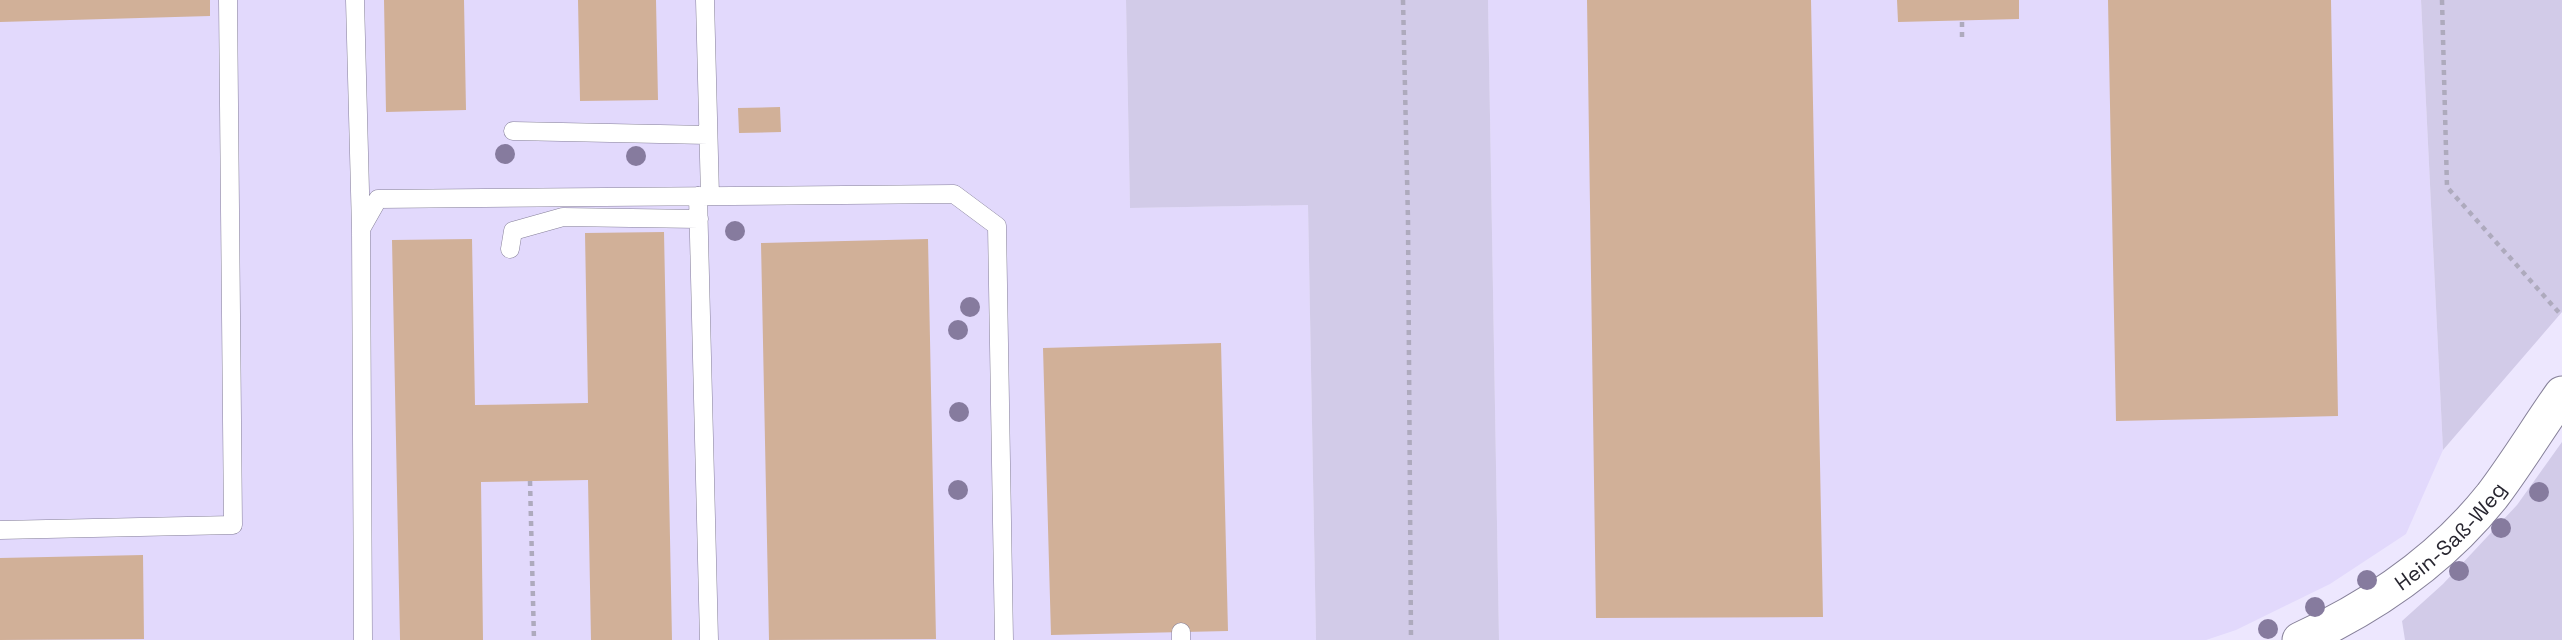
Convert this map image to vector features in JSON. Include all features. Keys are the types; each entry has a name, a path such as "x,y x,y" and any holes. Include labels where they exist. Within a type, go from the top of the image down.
{"street":[{"name":"Hein-Saß-Weg","path":"2300,640 2348,630 2434,556 2469,521 2518,461 2562,394"}],"lane":[{"path":"0,530 233,525 228,0"},
{"path":"355,0 361,229 363,640"},
{"path":"705,0 708,135 704,196 699,219 709,640"},
{"path":"513,131 708,135"},
{"path":"361,229 378,199 954,194 998,226 1004,640"},
{"path":"510,249 513,231 563,216 699,219"}],"path":[{"path":"1403,0 1408,220 1411,640"},
{"path":"2442,0 2447,187 2562,316"},
{"path":"1962,20 1962,37"},
{"path":"530,481 534,640"}],"shaded area":[{"path":"0,0 1126,0 1130,208 1308,205 1316,640 0,640"},
{"path":"1126,0 1488,0 1499,640 1316,640 1308,205 1130,208"},
{"path":"1488,0 2421,0 2443,450 2406,534 2330,584 2236,630 2206,640 1499,640"},
{"path":"2421,0 2562,0 2562,312 2443,450"},
{"path":"2562,442 2562,640 2405,640 2402,621 2443,584 2517,505"}],"building":[{"path":"0,0 210,0 210,16 0,22"},
{"path":"384,0 464,0 466,110 386,112"},
{"path":"578,0 656,0 658,100 580,101"},
{"path":"1587,0 1811,0 1823,617 1596,618"},
{"path":"1897,0 2019,0 2019,19 1898,22"},
{"path":"2108,0 2331,0 2338,416 2116,421"},
{"path":"780,107 781,132 739,133 738,108"},
{"path":"664,232 672,640 591,640 588,480 481,482 483,640 400,640 392,240 472,239 475,405 588,403 585,233"},
{"path":"928,239 936,639 769,640 761,243"},
{"path":"1221,343 1228,631 1051,635 1043,348"},
{"path":"143,555 144,639 0,640 0,558"}]}
